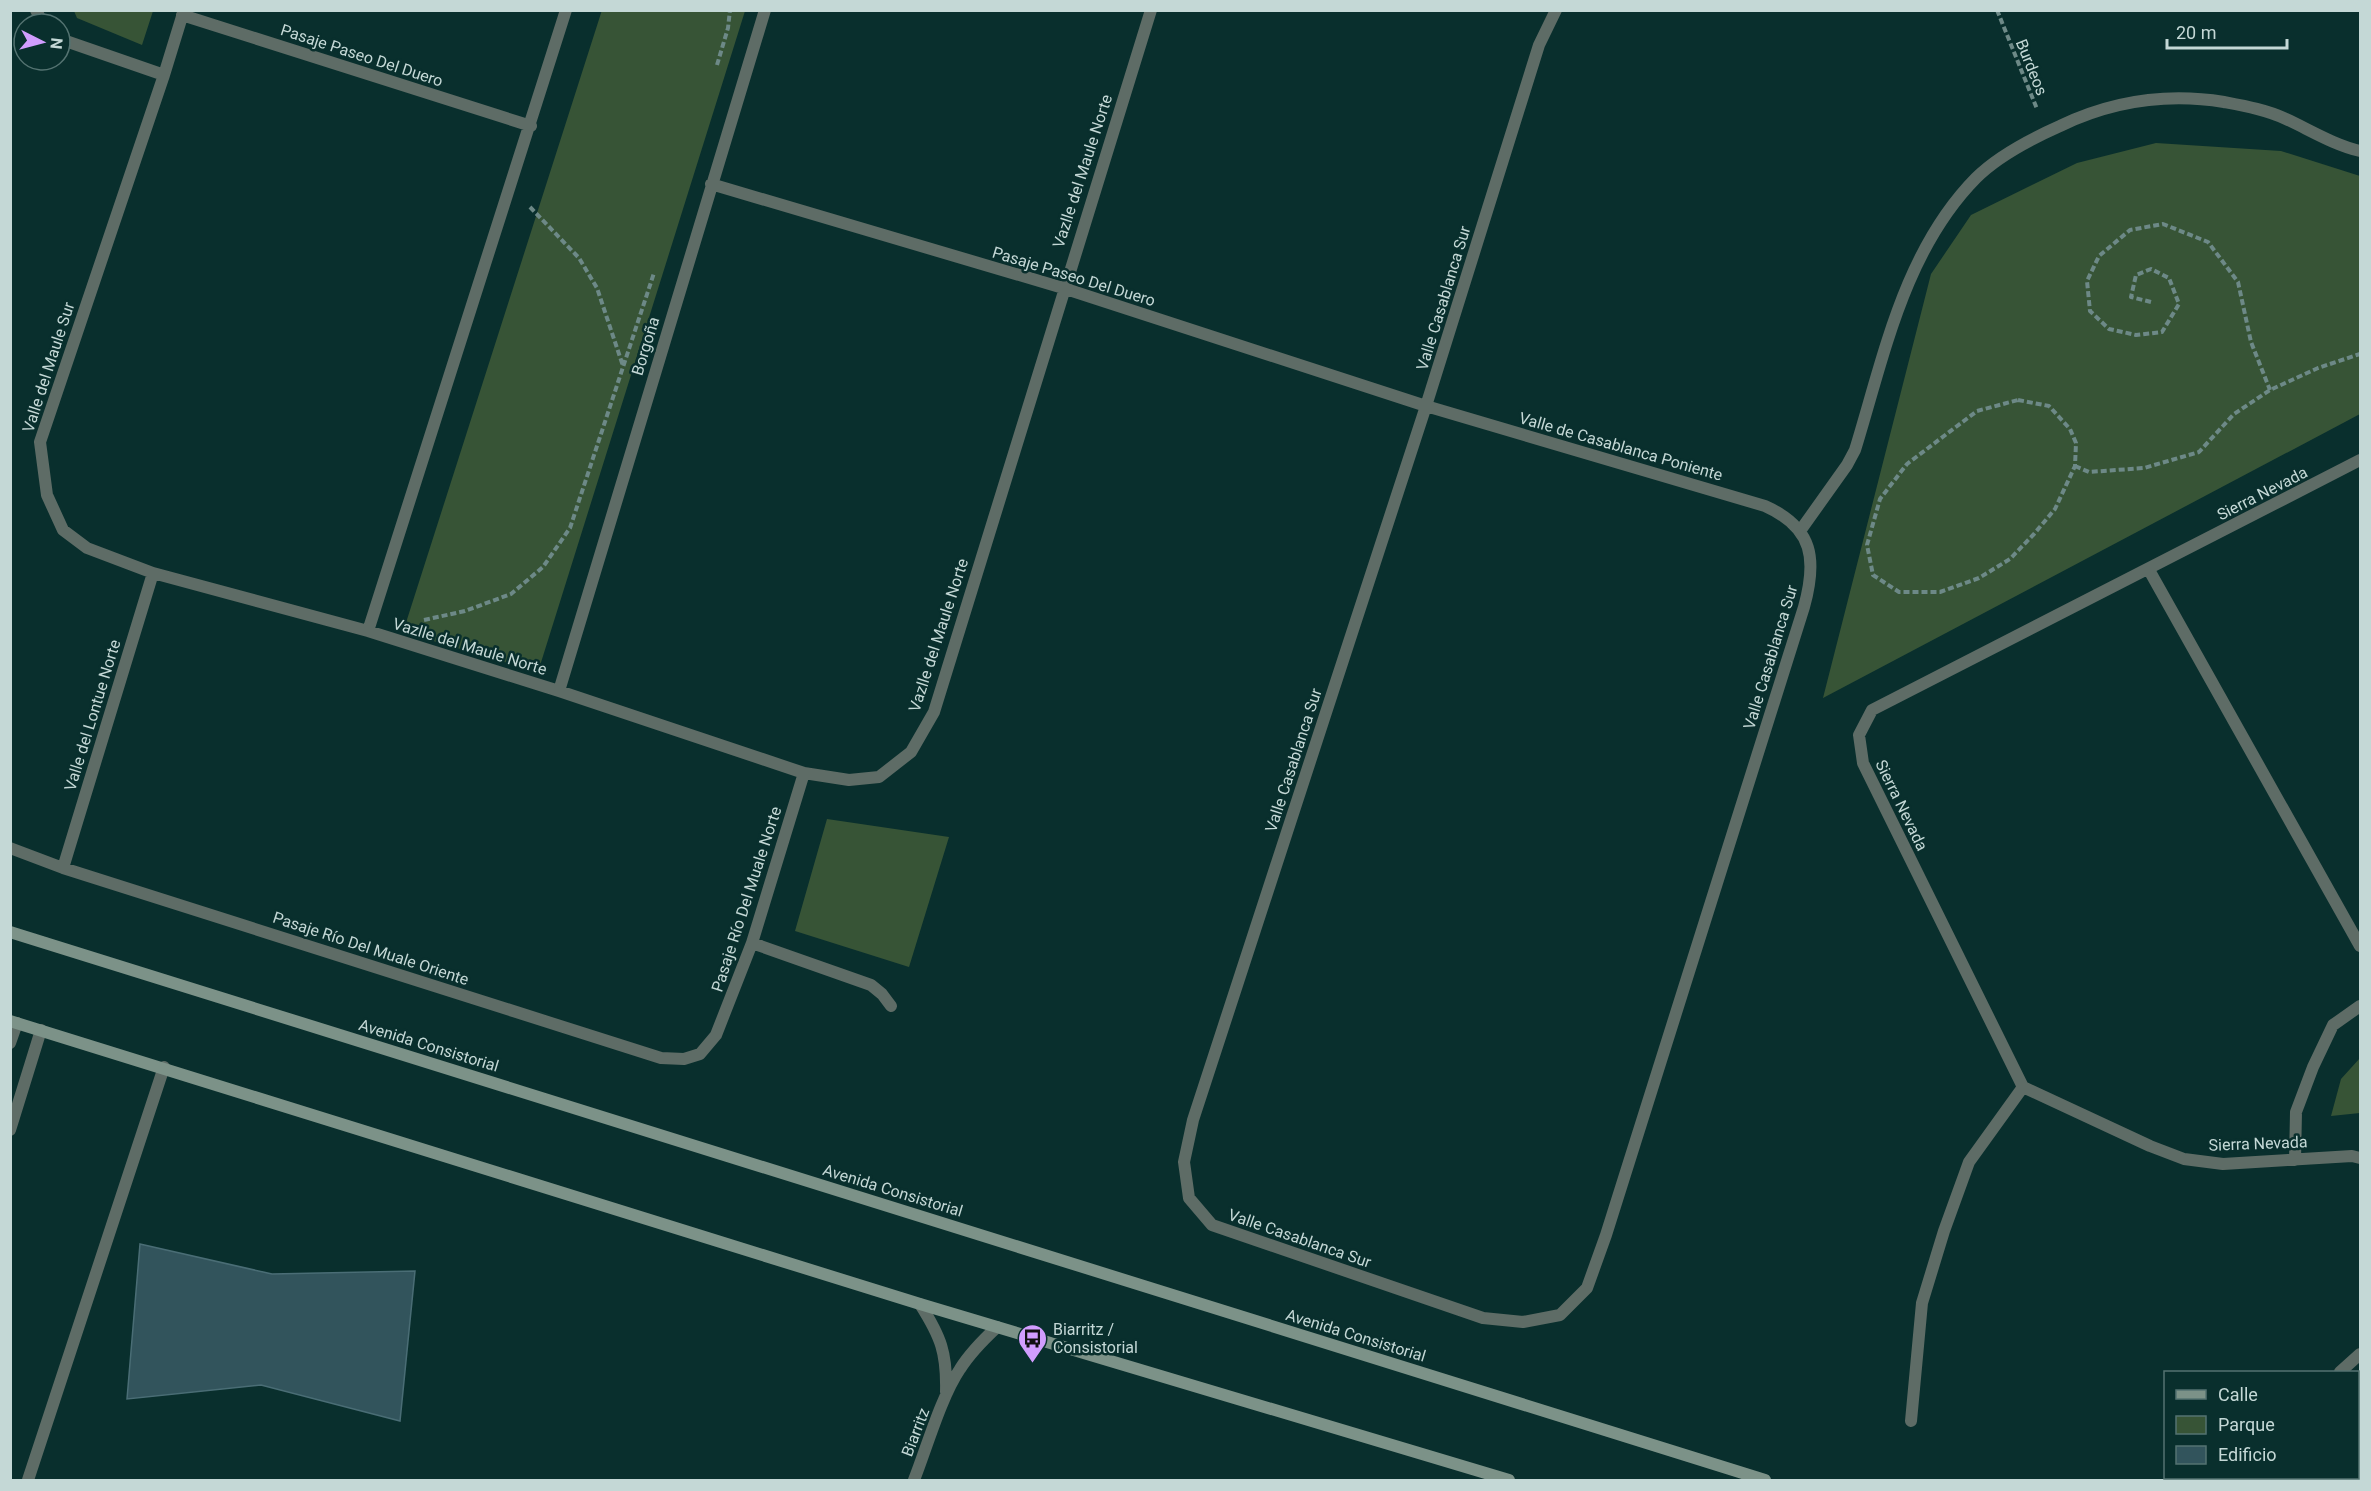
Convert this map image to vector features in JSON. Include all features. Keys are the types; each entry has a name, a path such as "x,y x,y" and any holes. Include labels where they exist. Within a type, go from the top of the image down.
{"main road":[{"name":"Avenida Consistorial","path":"10,932 1765,1480"},
{"path":"14,1022 921,1304 1509,1480"}],"street":[{"path":"368,631 531,126 566,10"},
{"name":"Borgoña","path":"559,691 765,10"},
{"name":"Vazlle del Maule Norte","path":"368,631 559,691 804,773 849,780 879,777 911,752 934,712 1150,10"},
{"name":"Valle Casablanca Sur","path":"1556,10 1539,45 1426,406 1193,1120 1184,1162 1189,1198 1212,1226 1483,1318 1523,1322 1560,1315 1587,1288 1606,1235 1806,598 1812,564 1808,547 1800,531"},
{"name":"Pasaje Paseo Del Duero","path":"183,13 531,126"},
{"name":"Valle del Maule Sur","path":"183,13 40,442 47,495 63,530 87,548 153,573 368,631"},
{"path":"72,43 164,75"},
{"path":"1800,531 1847,465 1855,450 1892,329 1915,268 1930,240 1951,207 1977,177 2010,153 2076,118 2128,103 2169,99 2196,99 2253,108 2283,117 2334,142 2361,151"},
{"name":"Pasaje Paseo Del Duero","path":"711,184 1063,288 1426,406"},
{"name":"Valle de Casablanca Poniente","path":"1426,406 1764,506 1790,520 1800,531"},
{"name":"Sierra Nevada","path":"2361,460 1872,710 1859,735 1863,764 2023,1088 2150,1146 2184,1159 2223,1164 2352,1156 2361,1158"},
{"path":"2149,570 2361,946"},
{"name":"Valle del Lontue Norte","path":"63,868 153,573"},
{"name":"Pasaje Río Del Muale Norte","path":"716,1035 752,943 804,773"},
{"name":"Pasaje Río Del Muale Oriente","path":"10,849 63,868 660,1058 684,1059 700,1054 716,1035"},
{"path":"752,943 871,985 891,1006"},
{"path":"2295,1160 2296,1112 2313,1067 2333,1025 2361,1006"},
{"path":"10,1043 14,1022"},
{"path":"10,1130 41,1030"},
{"path":"28,1480 164,1067"},
{"path":"1911,1421 1922,1303 1944,1231 1969,1162 2023,1088"},
{"name":"Biarritz","path":"921,1304 938,1331 944,1353 946,1396"},
{"name":"Biarritz","path":"914,1480 946,1396 959,1370 976,1347 997,1327"},
{"path":"2341,1371 2361,1354"}],"path":[{"path":"715,72 728,28 730,10"},
{"name":"Burdeos","path":"1997,10 2046,132"},
{"path":"511,188 579,258 597,288 624,368"},
{"path":"2151,302 2131,297 2136,275 2151,269 2169,278 2179,304 2162,332 2136,335 2109,329 2090,310 2087,281 2099,256 2130,230 2163,224 2208,242 2238,282 2251,342 2270,390"},
{"path":"422,620 465,611 512,594 543,567 570,528 655,269"},
{"path":"2075,466 2089,472 2144,468 2199,452 2234,414 2270,390 2318,368 2361,354"},
{"path":"2018,400 2049,406 2070,429 2076,443 2075,466 2055,509 2034,534 2010,559 1979,578 1940,592 1899,592 1873,575 1867,545 1880,499 1907,464 1977,411 2018,400"}],"green space":[{"path":"74,10 153,11 142,45 77,18"},
{"path":"602,10 745,11 538,672 403,632"},
{"path":"2156,143 2281,151 2360,176 2360,414 1823,698 1931,274 1971,215 2077,163"},
{"path":"827,819 949,837 909,967 795,931"},
{"path":"2360,1058 2360,1113 2331,1116 2341,1079"}],"building":[{"path":"140,1244 272,1274 415,1271 400,1421 261,1385 127,1399"}],"place":[{"name":"Biarritz / Consistorial","path":"1032,1364"}]}
